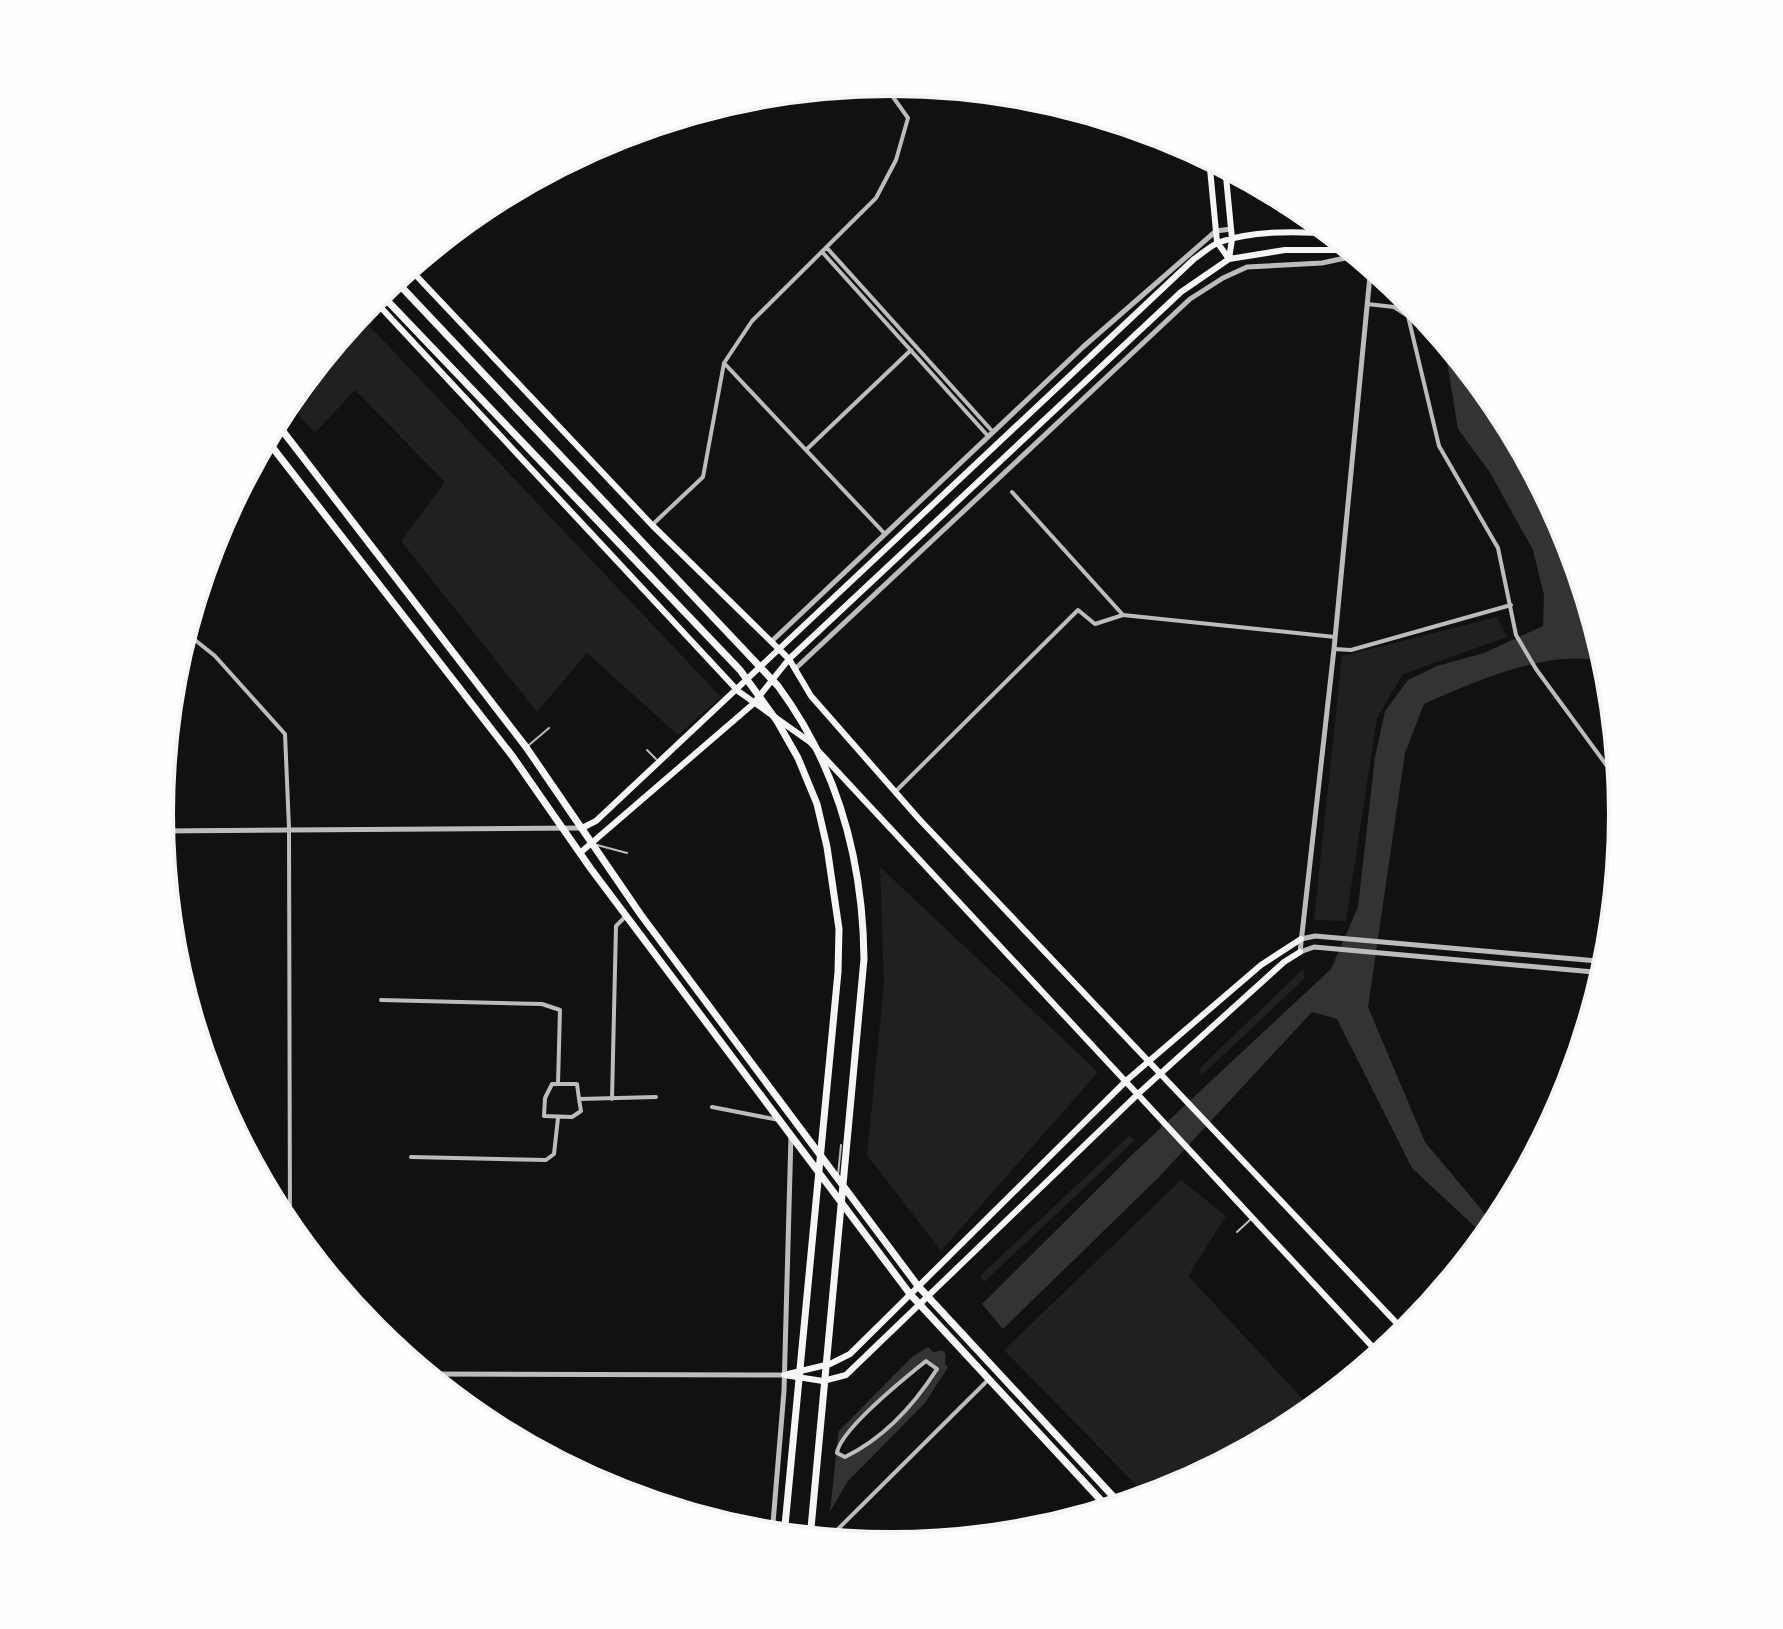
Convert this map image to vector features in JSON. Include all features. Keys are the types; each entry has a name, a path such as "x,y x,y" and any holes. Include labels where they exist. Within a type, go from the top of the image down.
{"highway":[{"path":"403,288 778,686 804,721 826,768 854,852 864,921 864,959 811,1528"},
{"path":"388,301 757,693 798,758 817,804 839,929 838,972 785,1525"},
{"path":"283,432 526,747 641,915 918,1286 1114,1497"},
{"path":"273,448 513,757 626,916 918,1305 1102,1501"}],"main road":[{"path":"1210,171 1217,242 1229,259"},
{"path":"1226,179 1232,239 1229,259"},
{"path":"582,828 596,821 660,763 1103,342 1217,242 1283,232 1314,233"},
{"path":"580,853 753,704 789,659 1181,292 1229,259 1285,250 1336,250"},
{"path":"416,276 652,525 789,659 811,696 895,792 1398,1325"},
{"path":"381,308 738,691 810,742 1373,1348"},
{"path":"784,1375 830,1364 850,1354 1127,1080 1261,965 1301,939"},
{"path":"784,1375 823,1381 846,1375 1139,1093 1284,962 1300,952"}],"street":[{"path":"652,525 703,477 724,363 752,321 876,198 896,160 908,118 892,96"},
{"path":"772,641 1134,301 1216,231 1231,229"},
{"path":"825,250 991,434"},
{"path":"794,670 1190,299 1247,267 1322,263 1346,258"},
{"path":"1370,278 1334,649 1300,952 1314,947 1592,972"},
{"path":"1367,304 1394,307 1408,316 1439,446 1498,548 1516,635 1536,669 1608,767"},
{"path":"806,449 913,348"},
{"path":"724,363 885,534"},
{"path":"1012,492 1123,615"},
{"path":"1334,649 1351,650 1511,605"},
{"path":"895,792 1078,610 1095,624 1123,615 1335,637"},
{"path":"195,640 215,656 285,734 289,828 290,1208"},
{"path":"174,831 582,828"},
{"path":"612,1099 616,926 626,916"},
{"path":"1301,939 1315,936 1595,961"},
{"path":"381,1000 542,1004 560,1010 558,1084"},
{"path":"552,1084 577,1084 579,1099 581,1111 572,1117 544,1116 545,1098 552,1084"},
{"path":"579,1099 656,1097"},
{"path":"712,1107 782,1121"},
{"path":"411,1157 546,1160 554,1154 558,1117"},
{"path":"773,1523 784,1375 791,1134"},
{"path":"926,1361 933,1362 937,1369 916,1398 870,1444 845,1457 837,1453 838,1447 856,1426 903,1379 926,1361"},
{"path":"441,1374 784,1375"},
{"path":"837,1530 987,1381"}],"lane":[{"path":"513,757 549,728"},
{"path":"647,750 660,763"},
{"path":"593,844 627,853"},
{"path":"838,1177 841,1145"},
{"path":"1237,1232 1251,1218"}],"shaded area":[{"path":"367,323 721,697 678,735 587,653 537,712 401,541 445,482 355,390 315,433 296,412 321,377"},
{"path":"1446,358 1489,415 1536,497 1572,584 1593,660 1563,659 1514,669 1424,704 1405,753 1368,1007 1425,1142 1487,1216 1478,1230 1412,1168 1337,1019 1312,1012 1158,1178 1003,1329 982,1304 1135,1152 1331,969 1358,907 1375,757 1385,711 1408,680 1437,666 1484,653 1543,626 1544,595 1533,550 1489,471 1458,429"},
{"path":"1497,617 1507,637 1403,674 1377,718 1346,921 1314,920 1342,656"},
{"path":"880,867 1098,1072 941,1251 867,1155 884,984"},
{"path":"1303,969 1305,978 1201,1076 1200,1068"},
{"path":"1129,1136 1135,1140 984,1282 980,1276"},
{"path":"1181,1180 1226,1216 1188,1276 1305,1402 1251,1437 1209,1459 1139,1488 1004,1350"},
{"path":"928,1347 948,1367 925,1403 848,1481 820,1529 798,1527 837,1433 912,1357","holes":["926,1361 937,1369 907,1407 873,1440 845,1457 838,1453 850,1431 862,1418"]}],"pier":[{"path":"839,1426 829,1522 825,1529 794,1526"}],"waterway":[{"path":"925,1359 941,1355 940,1372"}]}
